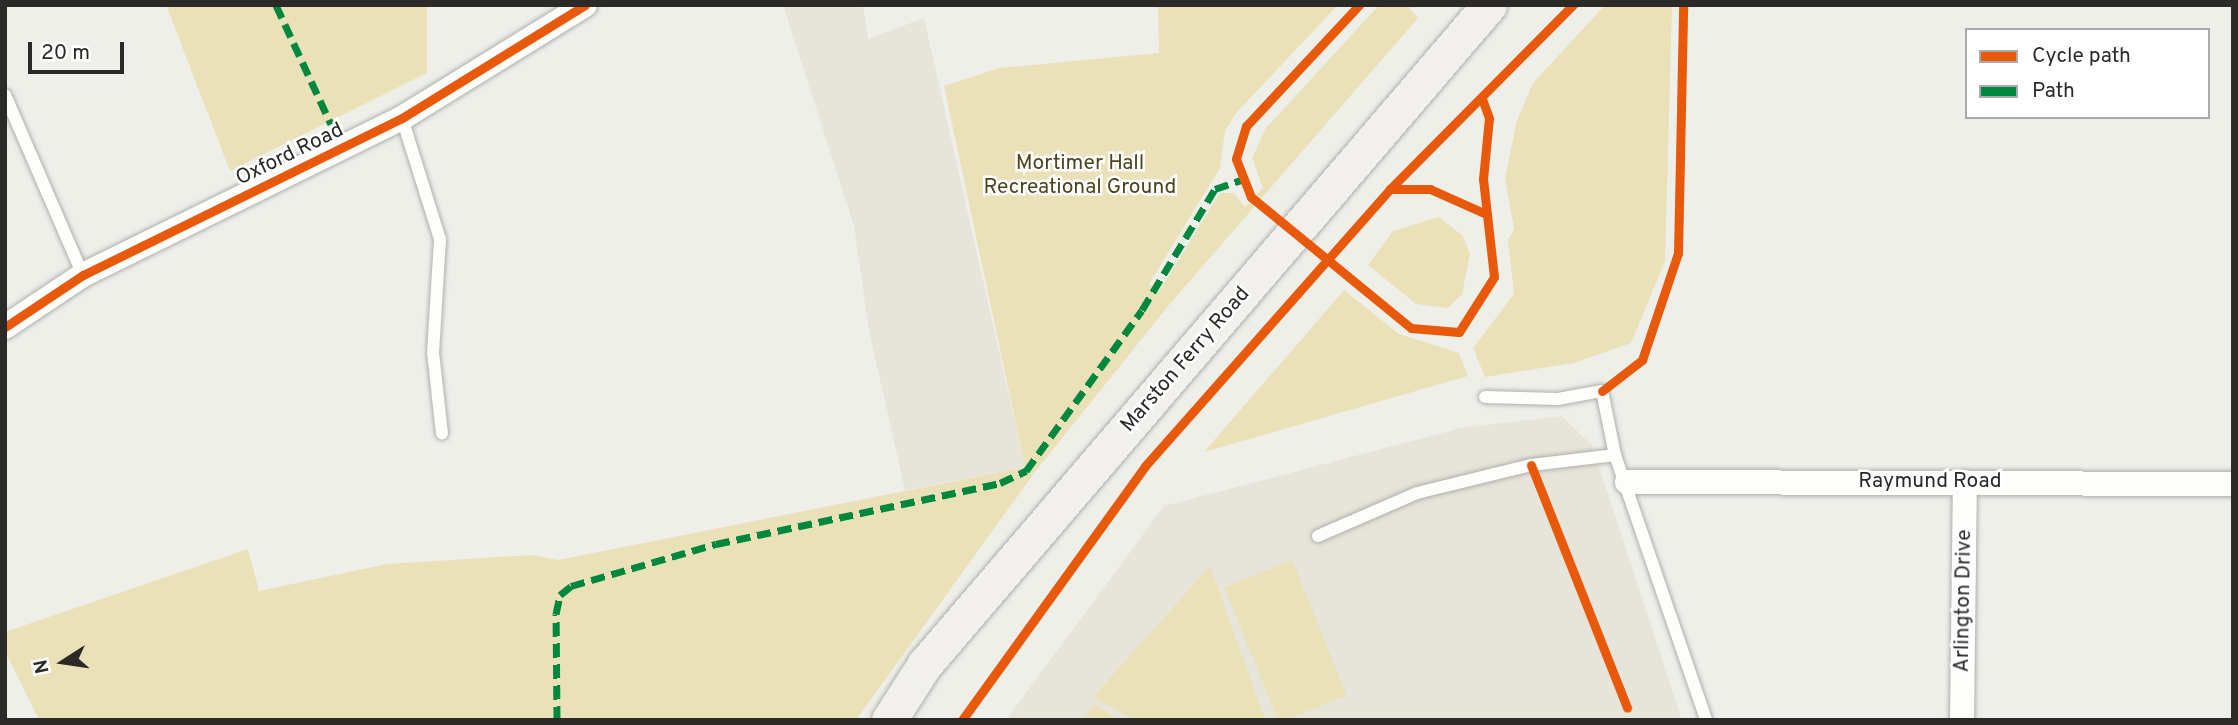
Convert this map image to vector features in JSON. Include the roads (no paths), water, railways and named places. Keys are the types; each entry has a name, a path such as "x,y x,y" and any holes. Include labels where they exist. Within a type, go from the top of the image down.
{"main road":[{"name":"Marston Ferry Road","path":"889,720 925,664 1485,6"}],"street":[{"name":"Oxford Road","path":"5,327 83,275 401,118 585,5"},
{"name":"Raymund Road","path":"1627,482 2233,485"},
{"name":"Arlington Drive","path":"1962,720 1965,482"}],"lane":[{"path":"5,95 83,275"},
{"path":"401,118 440,239 433,352 442,434"},
{"path":"1485,397 1558,399 1602,391 1615,455 1627,482 1706,720"},
{"path":"1318,536 1417,493 1531,465 1615,455"}],"park label":[{"name":"Mortimer Hall Recreational Ground","path":"1080,176"}]}
